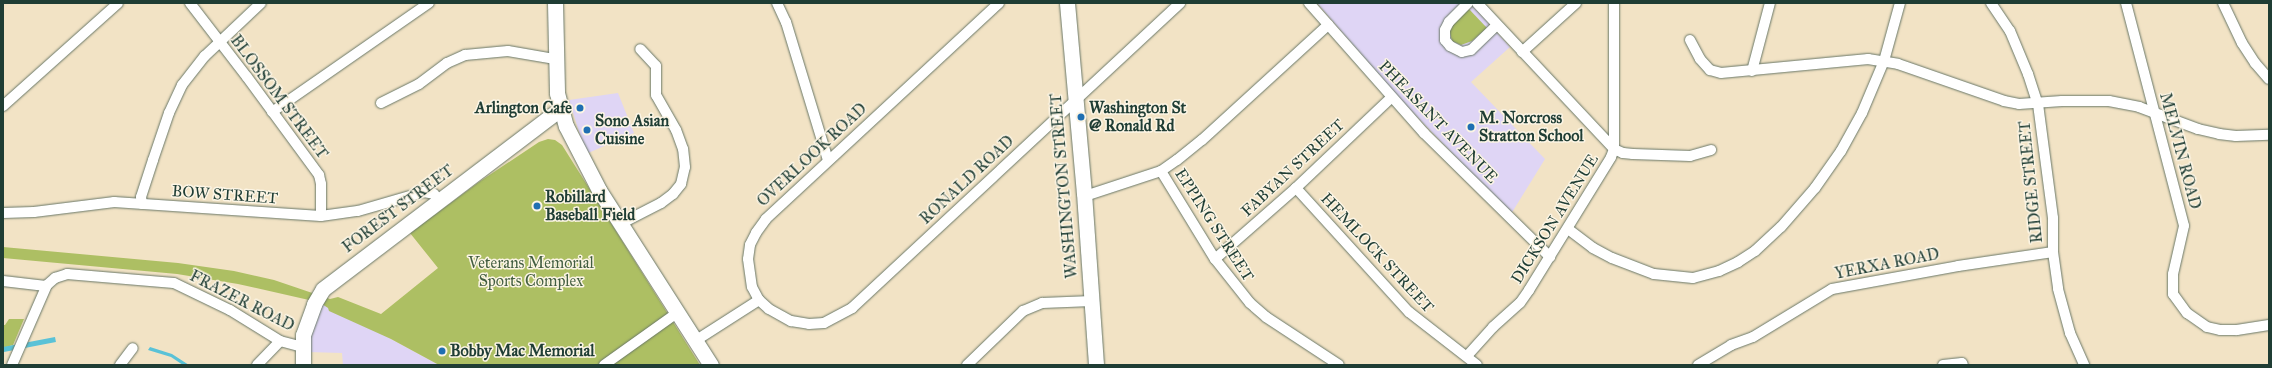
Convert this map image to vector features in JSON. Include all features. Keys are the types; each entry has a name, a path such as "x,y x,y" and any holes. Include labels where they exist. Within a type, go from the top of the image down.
{"street":[{"path":"3,106 118,3"},
{"name":"BLOSSOM STREET","path":"190,3 319,175 321,184 321,216"},
{"path":"142,204 141,197 153,160 169,113 182,85 205,56 261,3"},
{"path":"272,112 429,3"},
{"path":"555,3 555,59 557,93 560,109 586,168 620,224 711,365"},
{"path":"777,3 786,22 828,160"},
{"name":"OVERLOOK ROAD","path":"759,300 752,287 748,259 750,246 756,233 766,219 999,3"},
{"name":"WASHINGTON STREET","path":"1067,3 1074,101 1085,196 1096,365"},
{"name":"RONALD ROAD","path":"759,300 769,309 791,321 817,323 838,316 852,308 1180,3"},
{"name":"PHEASANT AVENUE","path":"1309,3 1391,98 1550,257"},
{"path":"1468,3 1449,22 1445,30 1445,40 1450,46 1462,52 1471,50 1497,25"},
{"path":"1477,3 1614,149 1623,153 1633,154 1690,156 1712,150"},
{"path":"1522,52 1576,3"},
{"name":"DICKSON AVENUE","path":"1467,356 1493,327 1520,303 1606,168 1614,149 1614,3"},
{"path":"1752,71 1770,3"},
{"path":"1568,229 1593,248 1612,258 1654,274 1693,278 1719,271 1738,262 1754,251 1781,226 1815,188 1833,163 1862,113 1884,60 1900,3"},
{"name":"RIDGE STREET","path":"1991,3 2010,31 2028,74 2038,104 2053,218 2053,252 2064,315 2084,365"},
{"name":"MELVIN ROAD","path":"2126,3 2184,226 2172,285 2173,294 2179,304 2196,321 2207,327 2220,330 2237,330 2269,325"},
{"path":"2223,3 2242,42 2255,63 2269,79"},
{"path":"1085,196 1161,171 1194,147 1328,25"},
{"path":"1690,40 1700,59 1710,70 1721,73 1752,71 1852,59 1884,60 1915,69 2004,101 2019,104 2038,104 2062,101 2109,101 2139,107 2198,129 2219,134 2236,136 2269,135"},
{"path":"620,224 661,203 672,194 681,184 685,167 681,143 656,95 656,66 640,49"},
{"path":"381,103 419,84 447,63 464,55 508,51 555,59"},
{"name":"FABYAN STREET","path":"1215,259 1296,188 1391,98"},
{"name":"FOREST STREET","path":"303,365 302,347 307,322 323,289 560,109"},
{"name":"EPPING STREET","path":"1161,171 1215,259 1237,289 1257,310 1339,365"},
{"name":"HEMLOCK STREET","path":"1296,188 1409,312 1477,365"},
{"name":"BOW STREET","path":"3,213 34,212 114,202 321,216 358,211 424,192 434,194 439,201"},
{"name":"YERXA ROAD","path":"1698,365 1731,345 1753,337 1832,289 1958,266 2053,252"},
{"name":"FRAZER ROAD","path":"48,284 62,275 74,274 174,283 230,310 280,340 302,347"},
{"path":"3,281 48,284 12,365"},
{"path":"695,341 759,300"},
{"path":"967,365 1024,311 1042,303 1092,301"},
{"path":"604,365 678,313"},
{"path":"257,365 280,340"},
{"path":"120,365 133,348"},
{"path":"1943,365 1963,364"}],"shaded area":[{"name":"M. Norcross Stratton School","path":"1317,3 1470,3 1510,47 1471,82 1545,159 1511,214 1396,95"},
{"path":"618,93 634,133 586,154 569,100"},
{"path":"322,304 439,365 343,365 342,353 307,352 309,336"}],"green space":[{"path":"1468,8 1487,28 1472,41 1461,45 1452,41 1449,29"},
{"name":"Veterans Memorial Sports Complex","path":"548,139 555,140 562,145 700,365 439,365 391,339 329,311 328,308 322,304 309,300 238,284 177,274 3,258 3,247 178,263 234,271 274,280 330,299 338,297 381,314 438,268 410,233 479,182 539,142"},
{"path":"9,319 24,319 13,345 3,348 3,325 5,325"}],"water":[{"path":"55,337 56,342 4,352 3,347"},
{"path":"150,347 172,354 189,365 183,365 171,357 148,350"}],"place":[{"name":"Arlington Cafe","path":"580,108"},
{"name":"Washington St @ Ronald Rd","path":"1081,117"},
{"name":"M. Norcross Stratton School","path":"1471,127"},
{"name":"Sono Asian Cuisine","path":"587,130"},
{"name":"Robillard Baseball Field","path":"537,206"},
{"name":"Bobby Mac Memorial","path":"442,351"}]}
